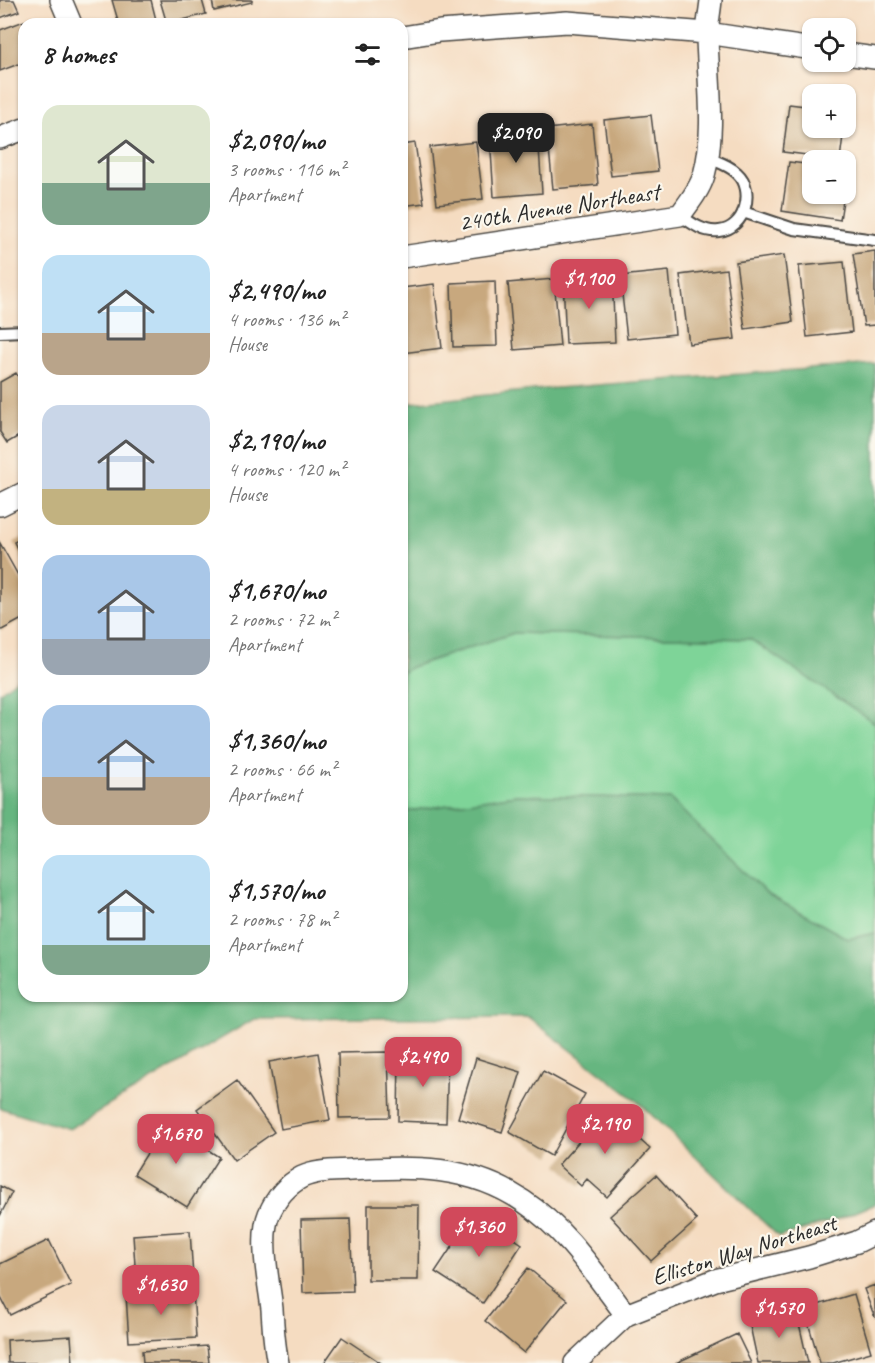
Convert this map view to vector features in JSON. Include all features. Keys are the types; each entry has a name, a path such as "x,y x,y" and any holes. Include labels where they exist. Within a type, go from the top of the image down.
{"street":[{"path":"62,0 69,18"},
{"name":"240th Avenue Northeast","path":"408,256 680,215 703,177 708,158 707,33 711,0"},
{"path":"408,36 440,31 567,22 707,33 802,47"},
{"path":"856,55 875,58"},
{"path":"0,138 18,131"},
{"path":"0,506 18,496"},
{"path":"278,1363 265,1242 268,1216 278,1197 294,1181 316,1172 400,1167 424,1168 477,1179 521,1199 568,1238 626,1315"},
{"name":"Elliston Way Northeast","path":"575,1363 626,1315 715,1281 818,1254 857,1242 875,1233"}],"lane":[{"path":"680,215 694,225 707,230 720,231 732,227 743,212 748,196 745,183 738,173 727,165 708,158"},
{"path":"743,212 794,229 875,240"},
{"path":"0,332 18,331"}],"green space":[{"path":"875,364 875,723 750,639 514,633 408,669 408,403 544,389"},
{"path":"514,633 750,639 875,723 875,933 848,939 767,894 670,799 516,795 408,811 408,669"},
{"path":"18,678 18,1002 408,1002 408,811 516,795 670,799 767,894 848,939 875,933 875,1204 839,1219 779,1237 637,1101 528,1017 254,1019 69,1129 0,1108 0,692"}],"building":[{"path":"0,0 14,0 19,11 0,18"},
{"path":"112,0 151,0 156,18 117,18"},
{"path":"160,0 202,0 206,14 190,18 165,18"},
{"path":"212,0 252,0 252,2 214,11"},
{"path":"18,23 18,64 0,71 0,30"},
{"path":"789,104 802,106 802,138 843,138 841,150 802,150 802,154 783,152"},
{"path":"651,115 658,171 611,176 604,120"},
{"path":"592,124 598,185 553,189 547,129"},
{"path":"538,132 542,193 494,197 490,136"},
{"path":"476,142 483,199 437,204 430,147"},
{"path":"415,143 424,203 408,205 408,144"},
{"path":"789,162 802,164 802,204 842,204 840,220 782,211"},
{"path":"875,251 875,325 864,326 853,254"},
{"path":"784,255 793,322 745,329 736,262"},
{"path":"844,262 852,332 807,337 799,266"},
{"path":"726,269 735,339 689,344 680,275"},
{"path":"669,271 675,334 627,339 620,276"},
{"path":"612,275 615,342 566,344 563,278"},
{"path":"554,279 560,346 514,350 508,283"},
{"path":"495,281 497,346 453,347 451,283"},
{"path":"434,284 442,348 408,352 408,287"},
{"path":"16,373 18,376 18,437 7,443 0,432 0,382"},
{"path":"0,543 18,575 18,621 0,631"},
{"path":"388,1052 390,1117 339,1118 338,1053"},
{"path":"318,1053 330,1120 281,1129 269,1062"},
{"path":"399,1055 448,1055 446,1123 398,1121"},
{"path":"476,1058 521,1072 502,1132 458,1118"},
{"path":"543,1071 585,1094 551,1156 509,1132"},
{"path":"237,1080 274,1132 234,1160 197,1109"},
{"path":"607,1110 650,1149 607,1197 587,1179 581,1186 558,1165"},
{"path":"166,1123 219,1157 187,1207 134,1174"},
{"path":"656,1175 697,1220 651,1261 610,1216"},
{"path":"0,1186 12,1192 0,1216"},
{"path":"368,1205 419,1205 418,1280 368,1280"},
{"path":"475,1212 522,1244 483,1303 435,1272"},
{"path":"350,1219 353,1291 303,1293 301,1220"},
{"path":"190,1231 193,1277 136,1280 133,1235"},
{"path":"49,1240 71,1285 10,1315 0,1296 0,1264"},
{"path":"528,1268 567,1300 524,1353 485,1321"},
{"path":"875,1285 875,1318 864,1289"},
{"path":"193,1291 196,1338 129,1342 126,1295"},
{"path":"854,1294 871,1352 833,1363 820,1363 804,1309"},
{"path":"796,1310 808,1363 758,1363 749,1321"},
{"path":"737,1334 751,1363 676,1363"},
{"path":"71,1336 73,1363 8,1363 7,1340"},
{"path":"342,1337 381,1363 324,1363"},
{"path":"207,1346 209,1363 143,1363 142,1351"}]}
